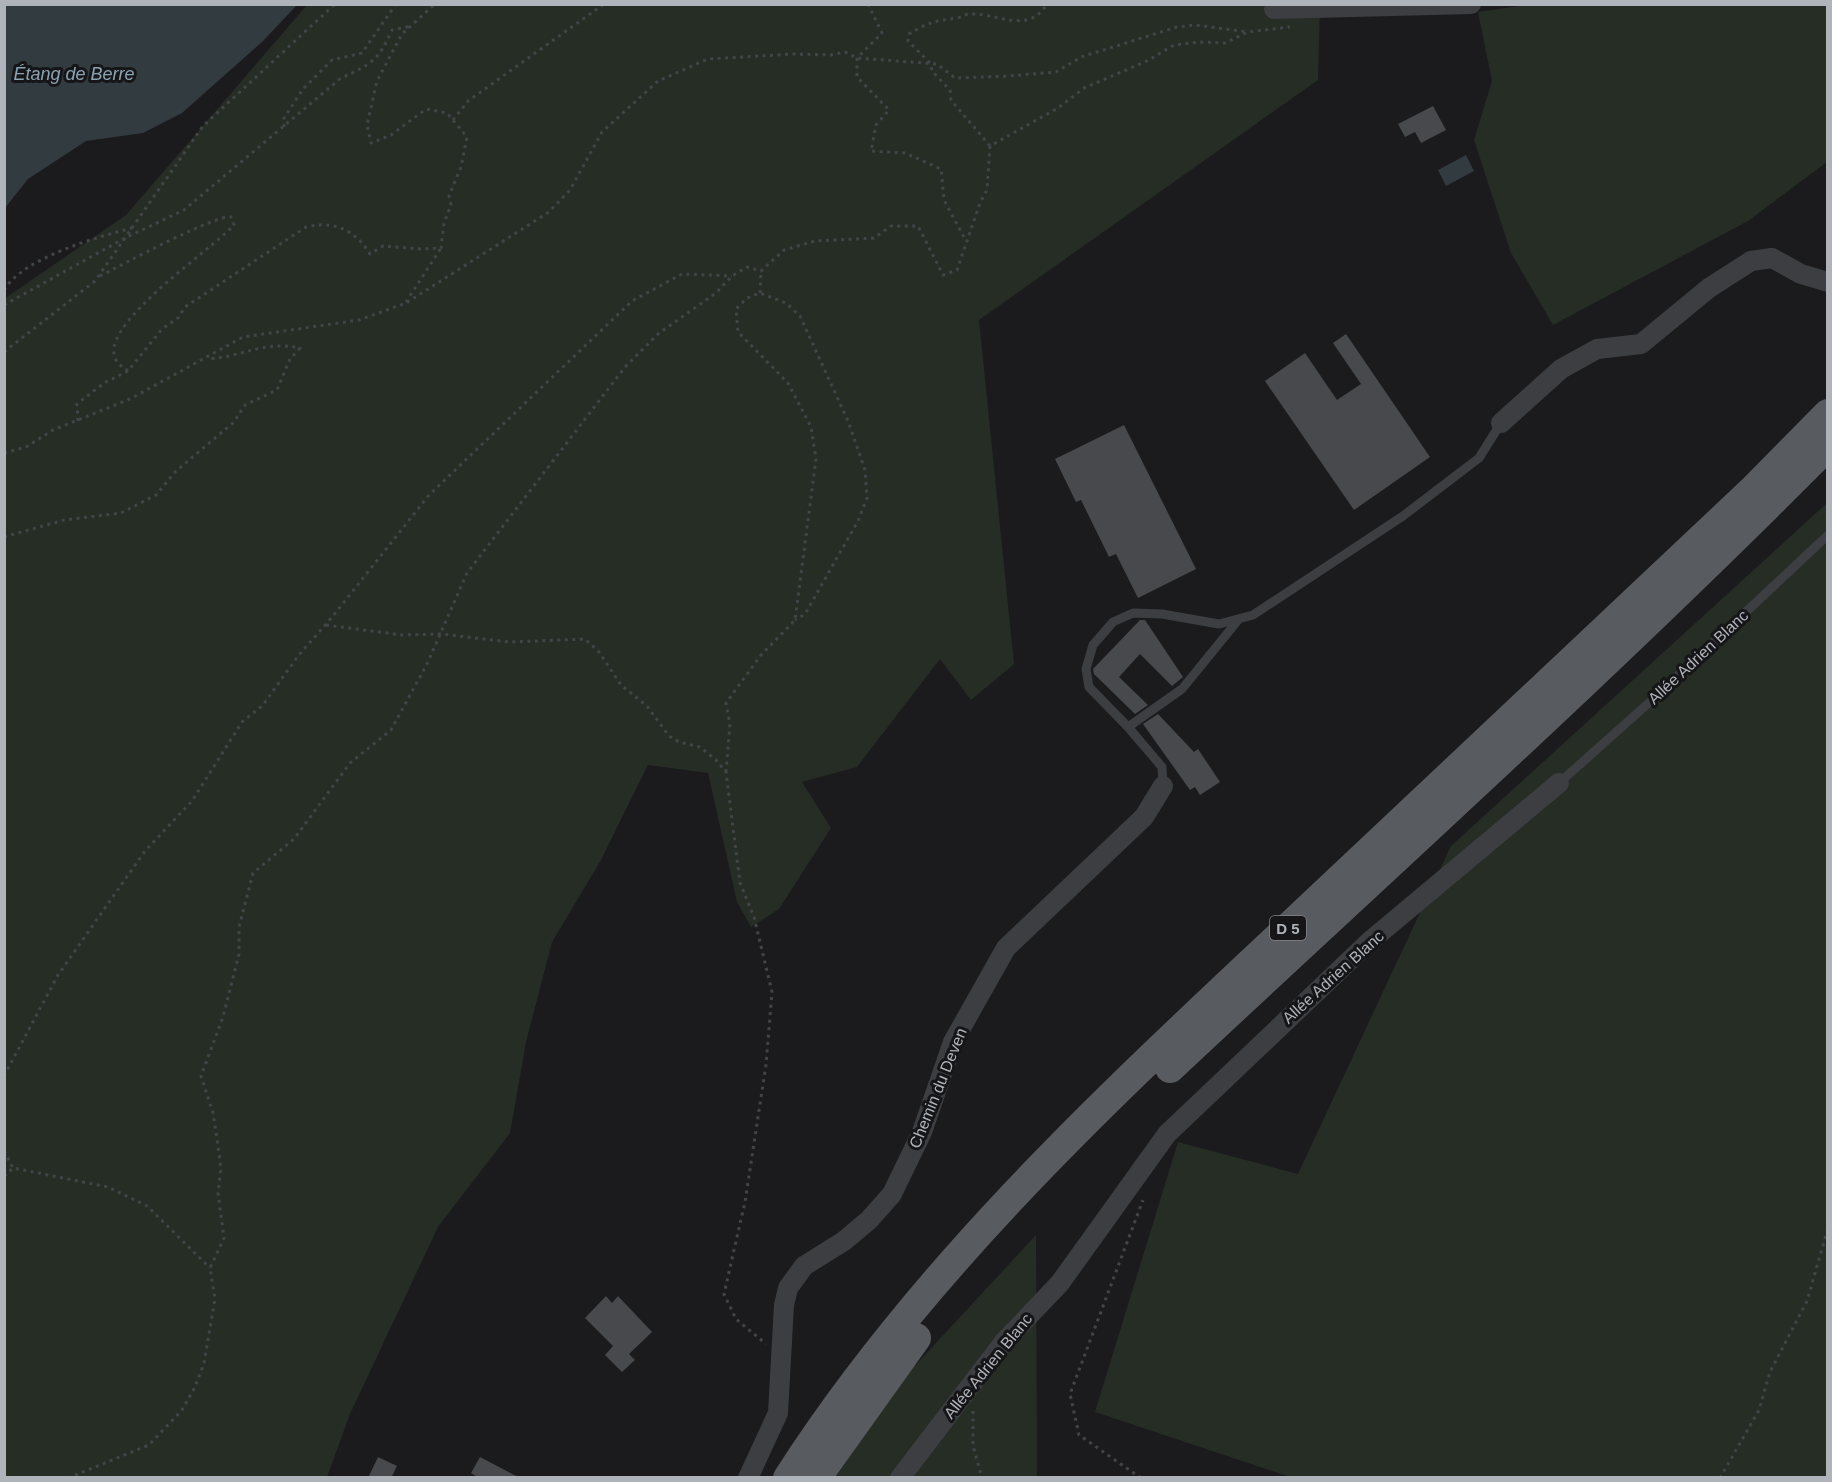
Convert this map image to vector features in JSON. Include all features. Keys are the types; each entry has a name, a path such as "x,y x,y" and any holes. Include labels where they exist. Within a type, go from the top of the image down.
{"main road":[{"name":"D 5","path":"788,1478 832,1414 893,1334 966,1246 1044,1161 1193,1017 1752,491 1827,414"},
{"name":"D 5","path":"816,1478 908,1348 982,1256 1060,1173 1769,504 1827,445"}],"street":[{"path":"1274,9 1471,4"},
{"path":"1501,423 1561,369 1597,349 1641,344 1709,288 1751,261 1772,258 1801,274 1827,282"},
{"name":"Allée Adrien Blanc","path":"900,1478 1003,1343 1060,1283 1167,1134 1369,942 1559,783"},
{"name":"Chemin du Deven","path":"748,1478 778,1413 784,1305 788,1288 804,1266 861,1227 892,1194 922,1132 953,1042 1006,948 1144,817 1163,786"}],"lane":[{"path":"1163,786 1162,767 1128,727 1089,687 1086,669 1093,645 1113,622 1133,614 1162,614 1219,624 1252,615 1403,516 1479,458 1501,423"},
{"name":"Allée Adrien Blanc","path":"1559,783 1652,700 1827,535"},
{"path":"1128,727 1182,689 1239,619"}],"path":[{"path":"98,277 203,126 335,4"},
{"path":"284,127 284,118 303,89 332,60 362,53 396,4"},
{"path":"406,303 441,248 444,223 451,205 449,196 461,167 467,137 447,112 426,109 391,135 371,143 367,125 377,81 402,34 435,4"},
{"path":"453,120 468,101 604,4"},
{"path":"868,4 882,33 857,58 857,77 889,110 876,124 871,151 904,153 941,169 944,200 966,241"},
{"path":"760,293 761,271 784,250 815,241 874,238 891,226 918,225 943,275 957,270 987,190 990,146 951,100 950,90 932,71 930,63 908,42 909,34 942,18 972,14 987,15 1002,20 1029,21 1040,15 1047,4"},
{"path":"4,453 26,447 53,430 78,422 130,399 243,337 359,320 406,303 549,212 570,190 602,132 658,81 708,59 794,54 831,56 845,52 857,58 937,64 956,78 1056,72 1081,57 1177,27 1195,25 1248,32 1287,29 1316,9"},
{"path":"4,305 125,238 184,210 340,78 366,67 382,53 392,30 412,26"},
{"path":"990,146 1058,108 1084,88 1147,61 1174,45 1200,42 1225,44 1248,32"},
{"path":"4,352 98,277 200,225 225,215 231,217 234,225 150,296 116,339 113,352 116,362 128,371"},
{"path":"78,422 77,404 104,383 128,371 162,329 178,318 185,307 306,228 321,224 335,225 363,242 370,254 383,246 441,248"},
{"path":"4,290 13,279 70,245 132,228"},
{"path":"68,1478 149,1445 182,1410 195,1387 209,1341 215,1299 210,1268 224,1238 224,1221 218,1193 221,1169 218,1146 213,1113 201,1076 224,1017 239,954 239,927 253,873 294,838 350,763 391,730 441,634 467,573 625,367 658,334 716,293 732,276 747,267 761,271"},
{"path":"4,1076 58,975 145,851 192,801 243,722 263,705 298,656 326,625 429,495 632,301 682,274 732,276"},
{"path":"782,1355 752,1335 736,1319 724,1294 745,1202 766,1065 772,992 754,917 740,883 726,772 730,724 726,703 761,656 795,620 805,614 858,521 867,498 865,470 848,421 800,316 786,303 760,293 747,298 736,309 738,332 788,383 811,427 816,459 795,620"},
{"path":"4,537 64,520 122,513 156,495 175,472 234,422 245,405 277,390 290,359 300,348 270,344 227,358 205,359"},
{"path":"326,625 402,635 441,634 510,642 585,639 599,652 621,685 647,706 669,736 679,742 700,747 726,772"},
{"path":"4,1151 14,1168 108,1187 147,1206 210,1268"},
{"path":"4,1176 14,1168"},
{"path":"1141,1478 1079,1435 1070,1394 1143,1199"},
{"path":"1720,1478 1759,1410 1770,1372 1807,1301 1827,1228"},
{"path":"968,1389 973,1412 973,1446 982,1478"}],"shaded area":[{"path":"1532,4 1827,5 1827,162 1748,221 1553,325 1511,253 1474,140 1492,81 1478,12"},
{"path":"307,5 1320,5 1318,80 979,320 1014,664 971,700 940,659 857,767 802,782 831,828 779,909 751,927 737,902 708,773 648,765 601,860 552,942 526,1042 510,1133 438,1227 350,1414 327,1477 5,1477 4,299 126,215"},
{"path":"1827,503 1827,1477 1290,1477 1095,1412 1178,1142 1298,1174 1451,846"},
{"path":"1036,1235 1037,1477 835,1478 898,1384"}],"water":[{"name":"Étang de Berre","path":"5,4 297,5 263,41 182,113 143,133 86,141 28,179 5,208"},
{"path":"1466,155 1474,171 1446,186 1438,170"}],"building":[{"path":"1433,106 1446,130 1421,143 1415,132 1405,137 1398,124"},
{"path":"1346,334 1430,457 1354,510 1265,381 1305,353 1337,400 1361,384 1333,343"},
{"path":"1124,425 1196,569 1138,598 1116,554 1109,557 1081,500 1076,502 1055,459"},
{"path":"1140,620 1145,620 1183,677 1172,686 1140,654 1119,677 1148,705 1135,714 1094,674 1093,669"},
{"path":"1158,714 1194,752 1198,749 1220,782 1200,795 1195,787 1190,790 1143,724"},
{"path":"606,1296 612,1303 618,1296 652,1332 629,1354 635,1360 622,1372 605,1355 613,1346 585,1318"},
{"path":"378,1457 397,1466 391,1478 368,1478"},
{"path":"480,1457 520,1478 479,1478 471,1473"}]}
